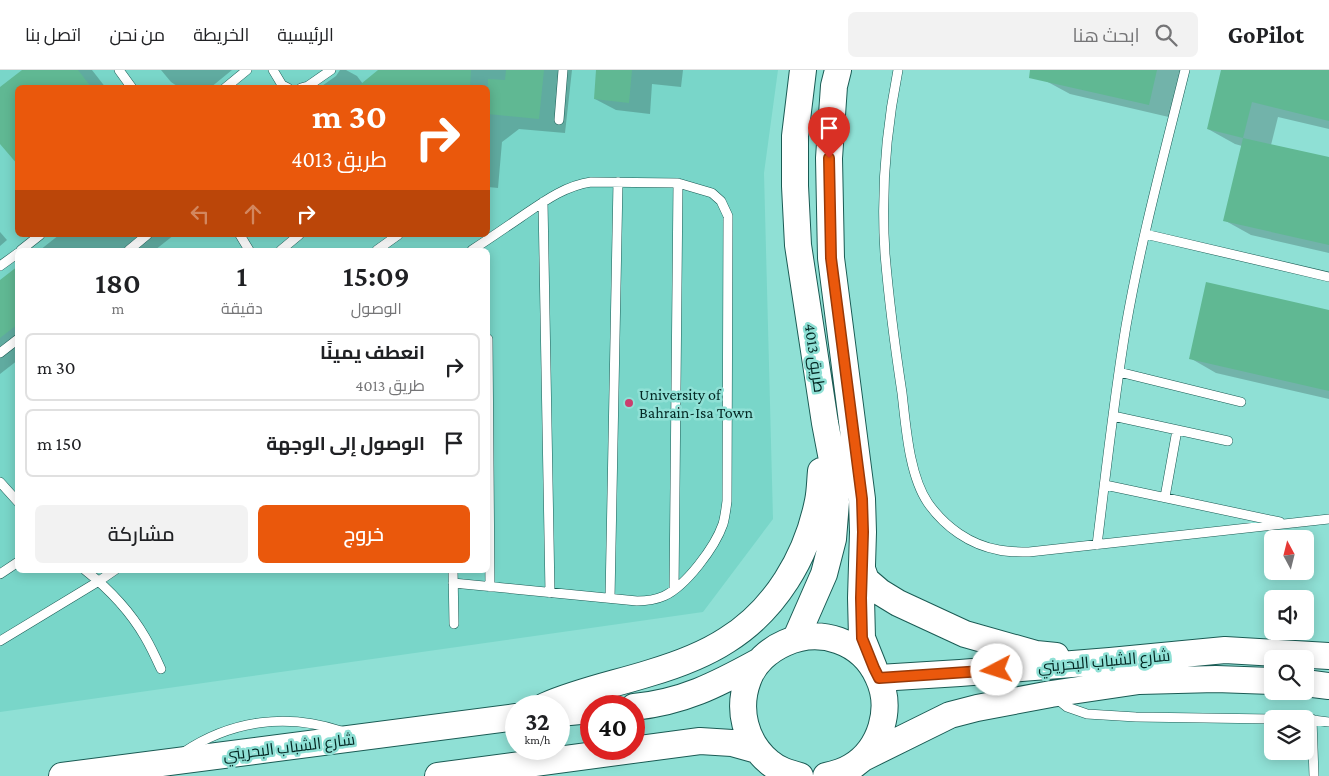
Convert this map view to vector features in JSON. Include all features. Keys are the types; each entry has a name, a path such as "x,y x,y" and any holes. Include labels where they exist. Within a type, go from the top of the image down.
{"street":[{"name":"طريق 4013","path":"796,638 824,574 833,539 836,502 833,465 825,423 798,235 795,186 795,136 803,70"},
{"name":"طريق 4013","path":"838,70 834,86 829,158 831,258 862,499 862,638 885,699 884,721 876,741 862,758"},
{"path":"570,697 652,673 697,656 728,640 755,619 778,593 792,572 810,533 819,500 825,423"},
{"path":"862,569 866,580 886,596 966,634 1036,654 1110,661"},
{"path":"645,706 673,701 714,686 758,662 775,647 796,638 813,636 831,638 848,644 862,654 876,673"},
{"name":"شارع الشباب البحريني","path":"876,673 960,673 1225,650 1329,656"},
{"path":"758,662 748,678 743,696 743,715 748,733 756,750 770,763 786,772 800,776"},
{"name":"شارع الشباب البحريني","path":"862,758 950,714 977,708 1051,694 1139,681 1216,679 1264,681"},
{"path":"1314,685 1329,686"},
{"name":"شارع الشباب البحريني","path":"62,776 505,718"},
{"path":"438,776 573,763 700,741 732,743 756,750"},
{"path":"826,776 851,767 862,758"}],"lane":[{"path":"119,70 130,85"},
{"path":"229,85 247,70"},
{"path":"273,70 282,85"},
{"path":"309,85 331,70"},
{"path":"559,120 563,70"},
{"path":"898,70 887,145 884,198 885,252 891,315 909,447 916,476 928,502 947,525 971,541 999,551 1029,552 1329,519"},
{"path":"1097,545 1119,372 1135,279 1185,70"},
{"path":"454,583 637,601 657,599 674,590 696,568 718,535 723,523 727,501 728,216 721,201 712,193 678,182 591,182 579,184 543,202 486,245"},
{"path":"610,598 618,182"},
{"path":"674,590 678,182"},
{"path":"543,202 550,592"},
{"path":"1145,234 1329,276"},
{"path":"24,248 37,237"},
{"path":"131,248 145,237"},
{"path":"241,237 248,248"},
{"path":"283,248 297,237"},
{"path":"380,248 395,237"},
{"path":"0,266 15,255"},
{"path":"0,353 15,341"},
{"path":"1119,372 1241,402"},
{"path":"1113,416 1228,441"},
{"path":"1166,497 1177,430"},
{"path":"0,482 15,499"},
{"path":"1105,485 1288,524"},
{"path":"0,574 15,564"},
{"path":"89,573 125,607 145,637 161,669"},
{"path":"0,641 111,573"},
{"path":"453,573 454,624"},
{"path":"490,573 490,587"},
{"path":"1051,694 1067,707 1087,714 1136,718 1264,719"},
{"path":"1314,720 1329,722"},
{"path":"1313,760 1314,776"}],"shaded area":[{"name":"University of Bahrain-Isa Town","path":"0,70 778,70 764,173 773,519 703,612 0,712"}],"building":[{"path":"22,70 78,70 90,85 15,85 15,162 0,144 0,87"},
{"path":"378,70 471,70 470,85 360,85"},
{"path":"506,70 544,70 539,119 490,114 490,85 488,85 488,79 505,80"},
{"path":"596,70 632,70 629,103 594,99"},
{"path":"1030,70 1157,70 1149,105 1029,78"},
{"path":"1221,70 1329,70 1329,121 1252,102 1243,138 1207,129"},
{"path":"1243,138 1329,157 1329,245 1223,221"},
{"path":"15,268 15,326 0,338 0,280"},
{"path":"1206,282 1329,310 1329,391 1189,359"}],"place":[{"name":"University of Bahrain-Isa Town","path":"629,403"}],"route":[{"path":"829,158 831,258 862,499 862,638 879,678 997,670"}]}
